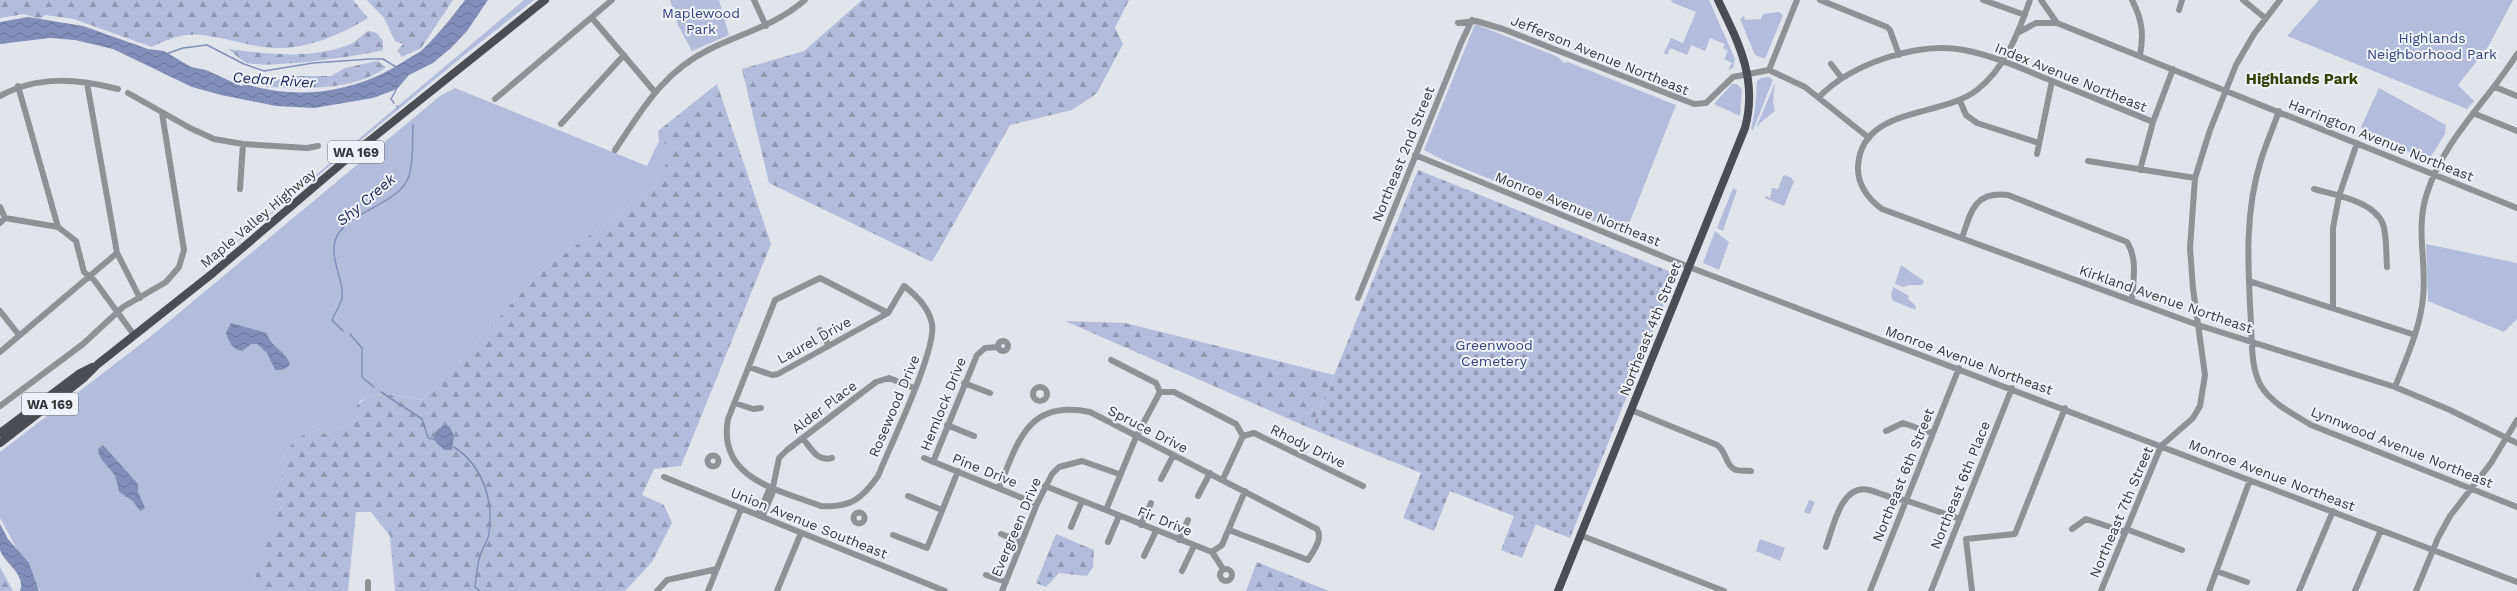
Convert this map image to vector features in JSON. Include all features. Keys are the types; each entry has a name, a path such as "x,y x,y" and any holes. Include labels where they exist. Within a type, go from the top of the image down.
{"main road":[{"name":"Maple Valley Highway","path":"0,442 84,378 98,364 213,273 454,71 545,0"},
{"name":"Northeast 4th Street","path":"1558,591 1745,129 1750,98 1748,74 1740,45 1718,0"},
{"name":"Maple Valley Highway","path":"0,433 80,373 98,364"}],"street":[{"path":"495,99 612,0"},
{"path":"754,0 766,26"},
{"path":"615,150 654,91 697,56 766,26 805,0"},
{"path":"1797,0 1769,70 1795,81 1819,97 1869,138 1877,128 1889,121 1960,101 1990,79 2004,61 2019,32 2030,0"},
{"path":"1820,0 1887,27 1890,30 1899,55"},
{"path":"1983,0 2025,15"},
{"path":"2041,0 2057,23"},
{"path":"2132,0 2141,16 2142,28 2140,55"},
{"path":"2179,10 2182,0"},
{"path":"2243,0 2265,18"},
{"name":"Northeast 7th Street","path":"2101,591 2161,446 2194,418 2200,406 2205,375 2190,248 2195,178 2210,130 2245,48 2265,18 2280,0"},
{"path":"592,18 654,91"},
{"name":"Jefferson Avenue Northeast","path":"1458,23 1472,20 1503,29 1694,104 1706,103 1729,79 1769,70"},
{"name":"Northeast 2nd Street","path":"1358,298 1472,20"},
{"name":"Harrington Avenue Northeast","path":"2019,32 2036,23 2057,23 2140,55 2517,208"},
{"name":"Index Avenue Northeast","path":"1819,97 1841,77 1868,65 1899,55 1935,49 1962,50 2004,61 2153,122"},
{"path":"2395,387 2415,335 2423,298 2420,235 2422,213 2434,174 2451,142 2473,113 2496,87 2517,54"},
{"path":"561,124 624,55"},
{"path":"1831,64 1841,77"},
{"path":"2140,170 2153,122 2173,69"},
{"path":"0,96 18,86 50,80 87,83 118,89"},
{"path":"2037,154 2052,81"},
{"path":"87,83 117,253 140,298"},
{"path":"18,86 58,226"},
{"path":"2496,87 2517,96"},
{"path":"128,93 162,113 209,137 243,144 307,148 318,146"},
{"path":"1960,101 1966,115 1977,123 2039,143"},
{"name":"Lynnwood Avenue Northeast","path":"2279,112 2261,160 2255,184 2249,225 2249,281 2252,342 2255,368 2260,385 2286,409 2311,425 2517,507"},
{"path":"0,406 83,344 118,314 123,307 166,282 179,268 183,259 184,250 162,113"},
{"path":"2473,113 2517,131"},
{"name":"Kirkland Avenue Northeast","path":"1869,138 1862,149 1858,172 1861,185 1874,203 1882,209 2198,325 2395,387 2450,410 2517,443"},
{"path":"2333,307 2333,228 2339,196 2357,143"},
{"path":"240,189 243,144"},
{"name":"Monroe Avenue Northeast","path":"1416,155 1689,267 2065,408 2517,582"},
{"path":"2088,161 2195,178"},
{"path":"2314,189 2339,196 2369,208 2379,218 2384,229 2387,267"},
{"path":"1962,238 1973,208 1979,201 1986,196 2008,195 2127,242 2132,251 2134,269 2132,301"},
{"path":"0,208 3,220 58,226 76,241 84,272 89,276 134,335"},
{"path":"0,352 89,276 93,276 117,253"},
{"path":"856,514 853,503 832,507 821,506 750,478 742,471 730,453 726,428 734,402 775,300 820,278 888,313"},
{"path":"2249,281 2333,307 2415,335"},
{"name":"Rosewood Drive","path":"853,503 871,487 878,476 930,352 933,337 932,324 926,309 917,296 904,286 888,313"},
{"path":"0,311 20,335"},
{"name":"Laurel Drive","path":"749,367 772,375 778,374 888,313"},
{"path":"820,330 829,346"},
{"name":"Hemlock Drive","path":"933,462 964,383 977,355 985,348 998,347"},
{"path":"1112,360 1156,383 1160,392"},
{"name":"Northeast 6th Street","path":"1870,591 1905,500 1959,368"},
{"name":"Alder Place","path":"760,516 773,492 779,458 787,450 883,379 890,378 914,388"},
{"path":"964,383 990,393"},
{"name":"Northeast 6th Place","path":"1931,591 2012,388"},
{"path":"1160,392 1174,392 1236,424 1243,436 1223,479"},
{"path":"1106,510 1119,474 1136,437 1160,392"},
{"path":"1043,401 1046,413"},
{"path":"734,402 753,409 761,408"},
{"path":"1953,535 1966,540 2015,534 2065,408"},
{"name":"Spruce Drive","path":"999,488 1021,436 1031,423 1046,413 1077,410 1090,412 1173,456 1223,479 1317,529 1320,534 1319,540 1308,560 1229,530"},
{"path":"1631,410 1717,445 1724,449 1730,466 1735,470 1751,471"},
{"path":"2416,591 2433,549 2450,516 2491,463 2517,420"},
{"path":"1886,431 1903,423 1932,433"},
{"path":"947,425 974,436"},
{"name":"Rhody Drive","path":"1243,436 1254,433 1363,486"},
{"path":"803,438 819,458 825,460 832,458"},
{"path":"718,458 730,453"},
{"path":"1161,479 1173,456"},
{"name":"Pine Drive","path":"924,458 1037,504"},
{"name":"Evergreen Drive","path":"1002,591 1045,486 1059,467 1072,462 1082,461 1119,474"},
{"path":"893,535 927,548 958,471"},
{"path":"1198,496 1210,473"},
{"name":"Union Avenue Southeast","path":"664,477 936,589 945,591"},
{"path":"2209,591 2250,480"},
{"name":"Fir Drive","path":"1045,486 1212,552"},
{"path":"1826,546 1842,506 1851,492 1868,490 1897,500 1905,500 1960,519"},
{"path":"1223,569 1212,552 1222,544 1245,491"},
{"path":"908,496 942,510"},
{"path":"1071,527 1082,501"},
{"path":"1141,525 1151,503"},
{"path":"708,591 741,509"},
{"path":"2299,591 2333,511"},
{"path":"1108,542 1119,516"},
{"path":"2072,529 2086,519 2126,530 2182,550"},
{"path":"1180,540 1188,520"},
{"path":"2355,591 2381,530"},
{"path":"1144,556 1156,531"},
{"path":"777,591 801,533"},
{"path":"1001,534 1022,542"},
{"path":"1580,536 1724,591"},
{"path":"1966,540 1972,591"},
{"path":"1182,571 1194,546"},
{"path":"657,591 667,580 693,572 717,569"},
{"path":"2216,571 2247,582"},
{"path":"986,575 1006,582"},
{"path":"368,582 368,591"}],"green space":[{"path":"0,0 353,0 368,18 327,38 294,47 262,47 212,36 189,35 176,37 152,47 74,19 45,15 40,19 24,14 0,18"},
{"path":"367,0 453,0 421,48 402,57 397,51 403,44 395,41 384,18"},
{"path":"524,0 534,0 462,57 173,295"},
{"name":"Maplewood Park","path":"670,0 719,0 729,35 692,51 678,25"},
{"path":"862,0 1129,0 1115,28 1123,44 1097,93 1072,110 1010,125 932,262 769,183 742,69 804,51"},
{"path":"1672,0 1709,0 1735,59 1733,68 1728,70 1732,63 1724,59 1728,51 1723,48 1725,44 1710,38 1705,51 1691,45 1687,55 1670,48 1667,55 1664,53 1671,38 1683,43 1696,12 1671,2"},
{"name":"Highlands Neighborhood Park","path":"2319,0 2513,0 2488,47 2458,85 2474,101 2467,109 2287,36"},
{"path":"1779,12 1783,15 1765,59 1755,55 1740,19 1744,16 1745,20 1761,19 1763,14"},
{"path":"1475,24 1558,57 1564,63 1568,62 1676,105 1625,234 1443,160 1424,150"},
{"path":"368,31 377,33 383,41 383,50 372,53 314,61 258,64 245,62 228,49 274,54 305,54 336,49 351,44"},
{"path":"377,61 386,67 359,81 343,85 312,88 265,87 269,82 292,76 331,76 345,68"},
{"path":"1769,77 1773,80 1753,130 1751,129 1755,110 1757,81 1761,78"},
{"path":"1775,83 1773,102 1775,111 1756,128"},
{"path":"717,84 771,244 681,466 654,469 642,495 664,505 672,523 652,562 625,591 395,591 390,536 371,512 356,512 348,591 255,591 259,561 273,534 271,530 275,515 284,504 282,500 270,498 268,491 278,493 284,466 281,462 296,440 312,431 319,429 325,434 357,420 358,414 355,408 369,397 385,394 421,400 451,371 540,272 655,187 674,147 659,141 658,131"},
{"path":"1732,84 1737,84 1742,89 1740,116 1714,104"},
{"path":"455,88 647,166 659,141 675,147 655,187 540,272 451,371 421,400 390,394 375,395 359,402 357,420 325,434 319,429 312,431 296,440 281,462 284,466 278,493 269,491 275,499 282,500 284,504 274,518 272,526 274,533 260,561 256,575 255,591 40,591 0,518 0,452 150,337 440,96"},
{"path":"2379,88 2446,125 2445,134 2429,160 2365,134 2361,127"},
{"name":"Greenwood Cemetery","path":"1418,170 1676,274 1570,538 1450,491 1434,531 1403,518 1421,473 1312,429"},
{"path":"1785,175 1792,178 1792,181 1795,179 1784,206 1765,198 1766,196 1770,198 1772,188 1778,189 1783,176"},
{"path":"1733,188 1737,190 1723,231 1717,228"},
{"path":"1715,231 1729,242 1719,270 1703,263"},
{"path":"2426,244 2517,263 2517,319 2504,332 2428,301"},
{"path":"1901,265 1924,281 1922,285 1909,285 1903,287 1895,284"},
{"path":"1893,287 1909,296 1908,299 1915,305 1916,310 1893,301 1891,295"},
{"path":"1065,321 1125,323 1334,375 1312,429"},
{"path":"1809,500 1815,502 1810,514 1804,512"},
{"path":"1514,516 1536,524 1522,558 1501,550"},
{"path":"1056,534 1094,550 1093,567 1087,576 1059,573 1046,587 1036,583"},
{"path":"1760,539 1785,548 1780,561 1756,551"},
{"path":"1257,562 1329,591 1246,591"},
{"path":"0,567 13,591 0,591"}],"water":[{"name":"Cedar River","path":"465,0 488,0 467,31 451,48 433,63 409,75 397,89 373,98 314,108 276,106 221,95 192,87 113,49 75,40 50,38 0,44 0,22 28,17 83,26 148,49 164,51 191,67 206,70 241,86 245,84 286,92 327,91 347,87 385,72 419,52 439,33"},
{"path":"231,323 267,333 271,342 285,356 290,364 285,369 275,370 267,353 257,344 251,344 242,351 236,349 228,339 226,332"},
{"path":"444,425 450,427 454,436 452,450 444,450 433,439 437,430"},
{"path":"103,445 138,484 138,492 145,508 140,511 133,501 119,492 113,472 100,457 98,449"},
{"path":"0,524 8,539 29,563 39,591 20,591 21,585 18,574 0,550"}],"waterway":[{"path":"166,54 183,48 207,45 244,64 264,71 313,63 370,59 383,59 396,67"},
{"path":"394,103 391,99 396,90"},
{"name":"Shy Creek","path":"343,331 332,320 342,298 341,286 334,256 335,241 340,231 349,222 384,202 403,186 409,176 412,164 413,125"},
{"name":"Shy Creek","path":"350,334 362,348 362,377 374,387"},
{"name":"Shy Creek","path":"381,392 422,419 428,438 433,439"},
{"name":"Shy Creek","path":"454,447 472,463 479,473 488,496 490,508 489,533 479,559 475,587 480,591"}],"district":[{"name":"Highlands Park","path":"2302,79"}]}
